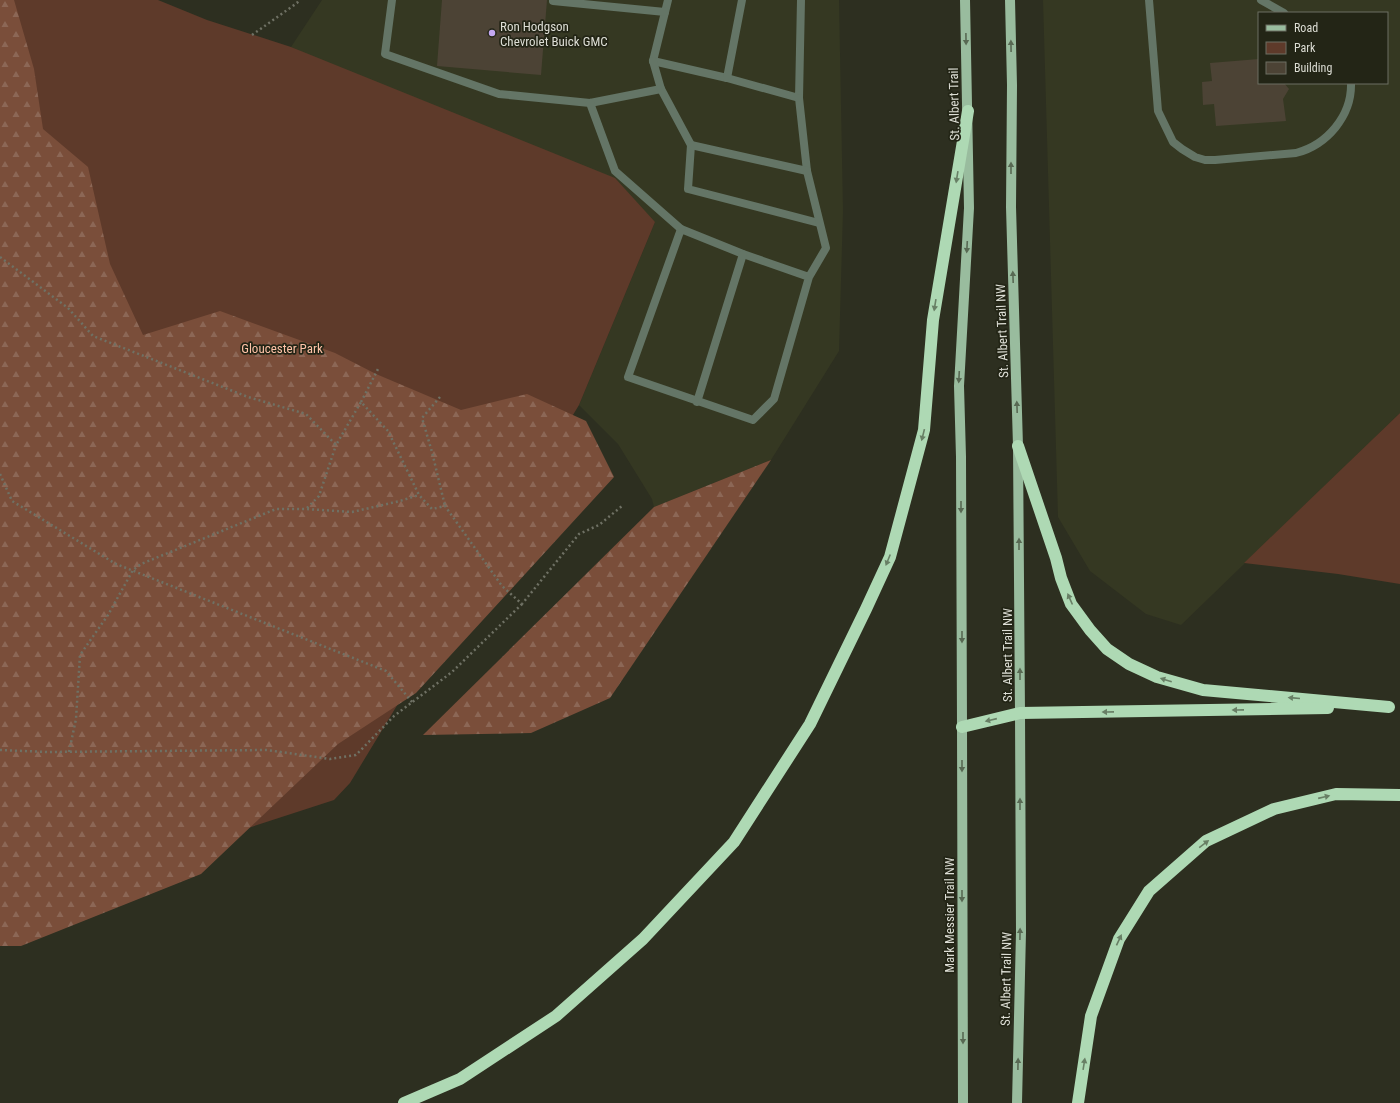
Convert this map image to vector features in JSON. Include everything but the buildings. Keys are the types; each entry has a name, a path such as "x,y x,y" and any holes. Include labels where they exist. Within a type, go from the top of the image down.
{"highway":[{"path":"404,1103 460,1079 556,1016 643,939 734,842 810,724 890,556 924,430 933,320 968,111"},
{"path":"1018,446 1056,558 1061,578 1071,604 1094,635 1108,649 1129,664 1157,677 1202,690 1394,708"},
{"path":"962,726 1020,713 1394,708"},
{"path":"1078,1103 1091,1016 1119,939 1149,891 1206,841 1274,809 1336,794 1400,794"}],"main road":[{"name":"St. Albert Trail","path":"962,726 961,457 959,386 970,208 965,0"},
{"name":"St. Albert Trail NW","path":"1010,0 1012,85 1011,207 1018,446 1020,713 1020,932 1017,1103"},
{"name":"Mark Messier Trail NW","path":"962,726 963,1103"}],"lane":[{"path":"392,0 385,54 499,94 590,103 661,89"},
{"path":"668,0 654,61 661,89 691,145 688,189 819,223"},
{"path":"727,78 742,0"},
{"path":"681,229 628,377 753,420 774,399 809,277 826,248 807,172 799,98 801,0"},
{"path":"1149,0 1158,111 1173,142 1195,157 1205,160 1215,160 1296,153 1307,150 1326,138 1335,130 1349,102 1352,91 1351,84"},
{"path":"1261,0 1282,12"},
{"path":"553,1 665,12"},
{"path":"654,61 727,78 799,98"},
{"path":"590,103 615,171 681,229 743,254 809,277"},
{"path":"691,145 807,172"},
{"path":"697,402 743,254"}],"path":[{"path":"252,35 300,0"},
{"path":"0,257 68,308 93,336 248,397 306,414 336,445"},
{"path":"306,509 319,496 336,445 378,369"},
{"path":"440,397 422,418 445,506 502,586 522,604"},
{"path":"361,402 388,431 419,495 432,509 445,506"},
{"path":"0,474 12,501 116,564 386,671 412,702"},
{"path":"69,752 76,719 80,655 108,615 133,570 141,564 276,510 306,509 352,512 419,495"},
{"path":"0,750 69,752 267,750 330,759 356,755 394,716 452,672 522,604 579,534 599,524 622,506"}],"shaded area":[{"path":"322,0 839,0 843,211 839,351 771,460 654,507 652,499 618,444 579,405 655,222 291,47"},
{"path":"1043,0 1400,0 1400,413 1181,625 1146,614 1090,571 1058,517"}],"green space":[{"name":"Gloucester Park","path":"0,0 158,0 207,20 291,47 615,178 655,222 579,405 350,783 334,800 187,848"},
{"name":"Gloucester Park","path":"0,0 14,0 34,69 43,129 88,167 110,264 143,335 220,311 335,353 376,374 461,410 527,394 586,421 614,477 416,693 338,744 201,874 21,946 0,946"},
{"path":"1400,413 1400,584 1338,574 1244,563"},
{"path":"771,460 610,698 531,733 423,735 654,507"}],"place":[{"name":"Ron Hodgson Chevrolet Buick GMC","path":"492,33"}]}
